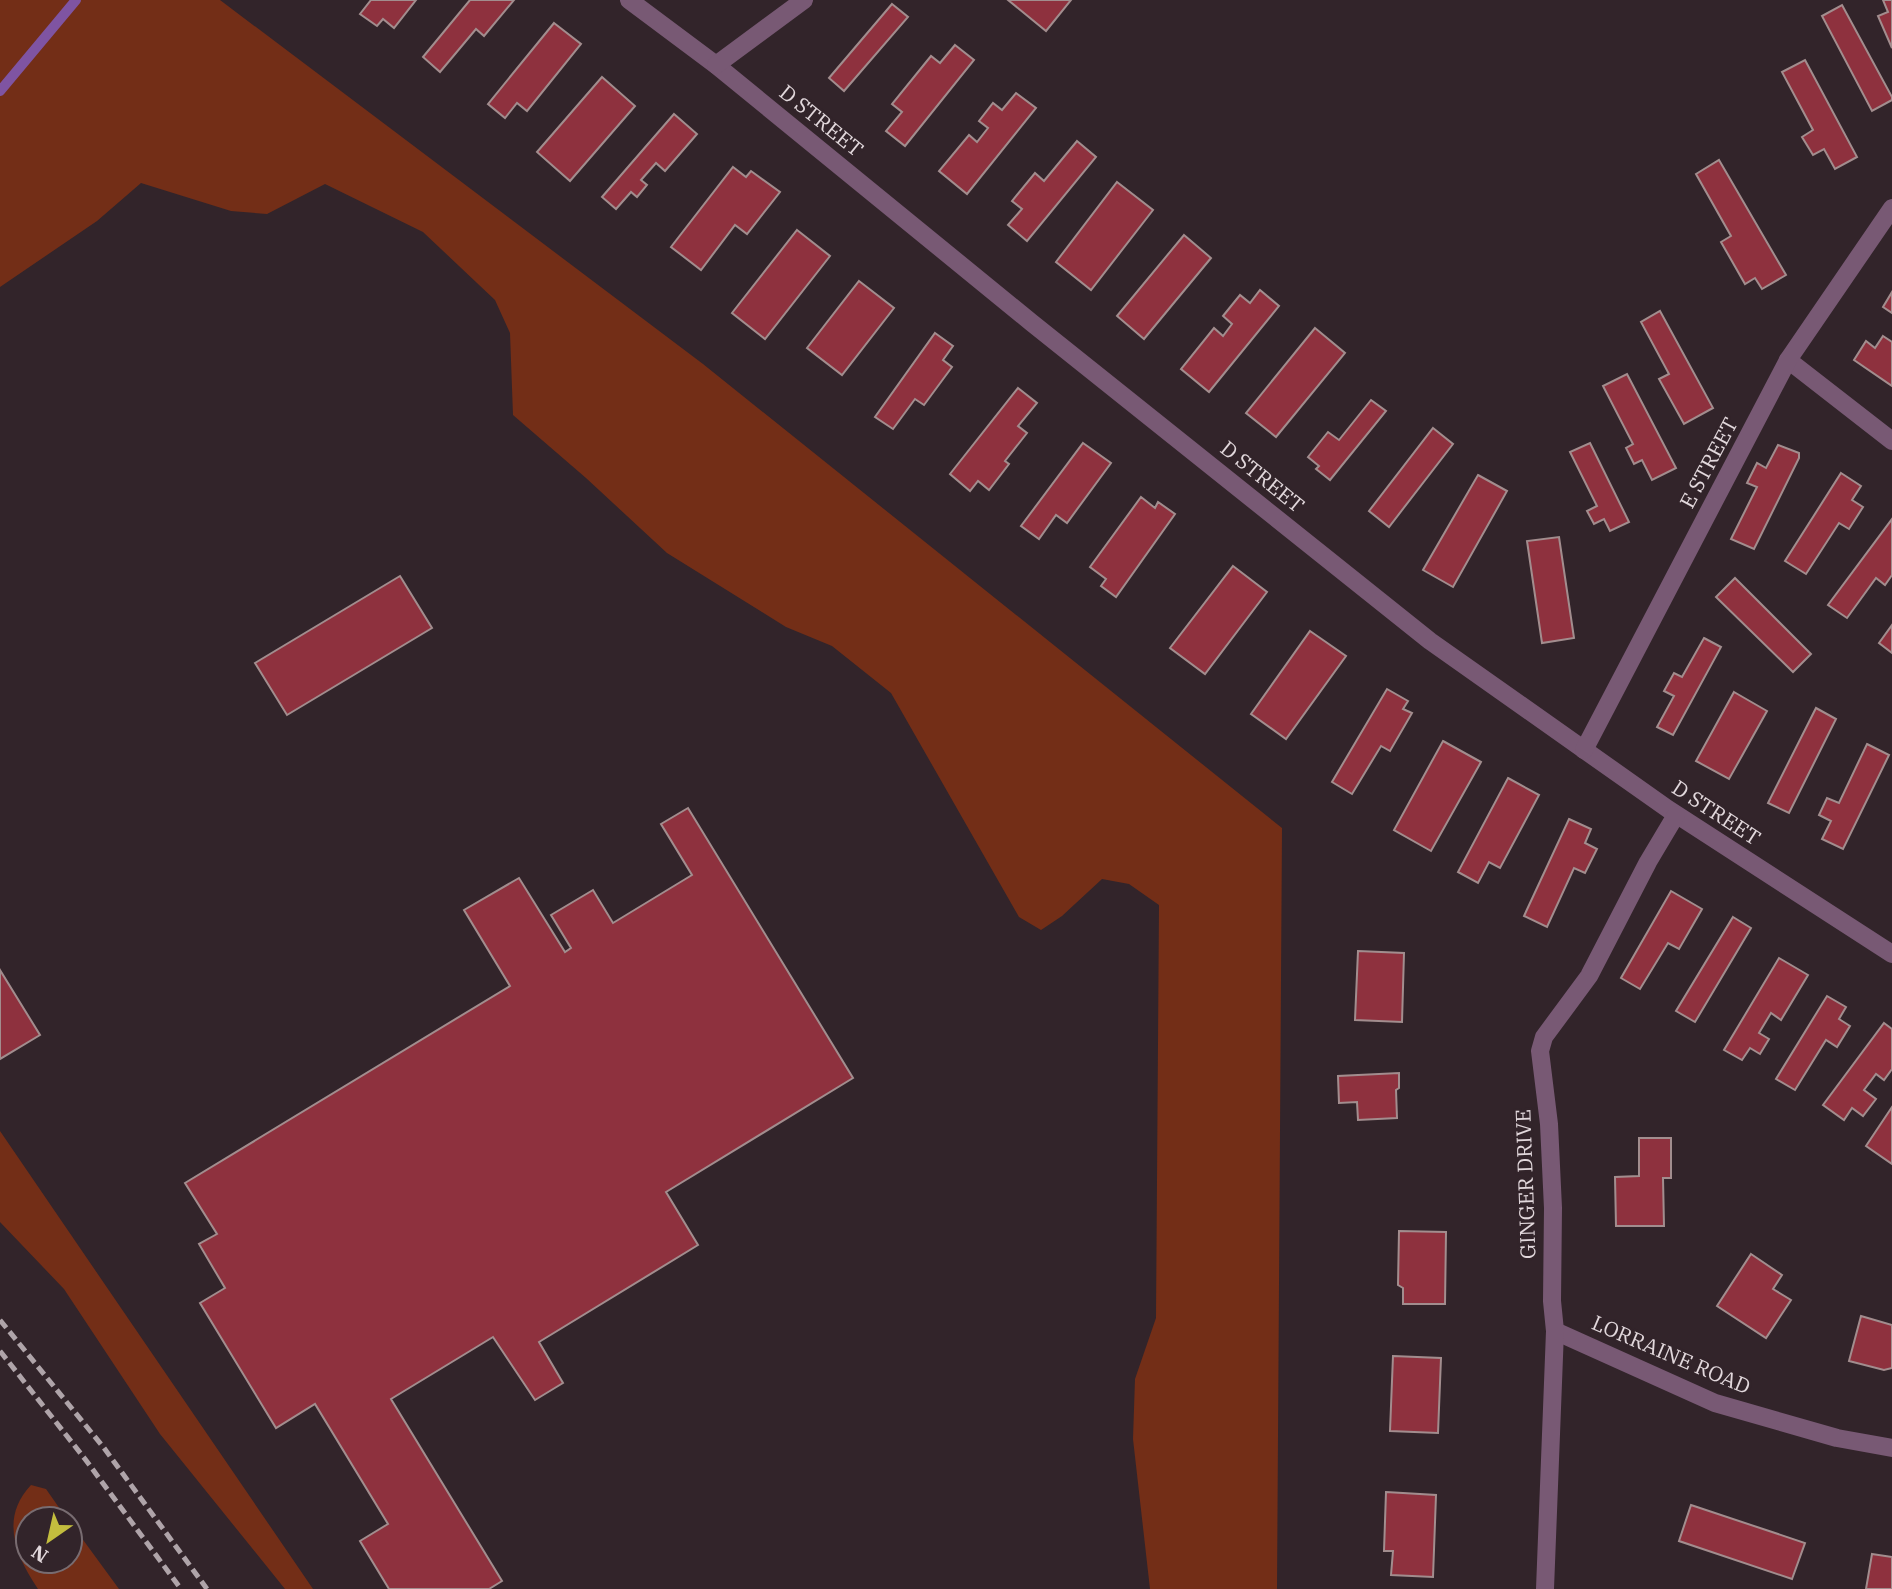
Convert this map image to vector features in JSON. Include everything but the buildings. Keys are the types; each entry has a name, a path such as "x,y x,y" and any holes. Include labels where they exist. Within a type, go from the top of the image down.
{"street":[{"name":"D STREET","path":"629,0 716,65 1032,323 1430,641 1676,815 1892,954"},
{"path":"716,65 804,0"},
{"name":"E STREET","path":"1584,750 1788,360 1892,208"},
{"path":"1788,360 1892,441"},
{"name":"GINGER DRIVE","path":"1545,1589 1555,1331 1552,1301 1553,1208 1549,1124 1540,1051 1544,1037 1588,976 1676,815"},
{"name":"LORRAINE ROAD","path":"1555,1331 1715,1403 1837,1438 1892,1448"}],"shaded area":[{"path":"0,0 220,0 703,364 1282,828 1277,1589 1150,1589 1133,1439 1135,1379 1156,1318 1159,905 1129,884 1102,879 1062,916 1041,930 1019,917 891,693 832,646 786,627 667,553 513,415 510,333 495,300 423,232 325,184 267,214 231,211 141,183 97,221 0,287"},
{"path":"0,1131 313,1589 285,1589 160,1434 64,1289 0,1222"},
{"path":"31,1485 46,1489 57,1505 18,1505"},
{"path":"84,1541 119,1589 38,1589 30,1576 84,1575"}],"waterway":[{"path":"0,91 76,0"}],"railway":[{"path":"0,1320 104,1448 207,1589"},
{"path":"0,1351 85,1459 181,1589"}]}
